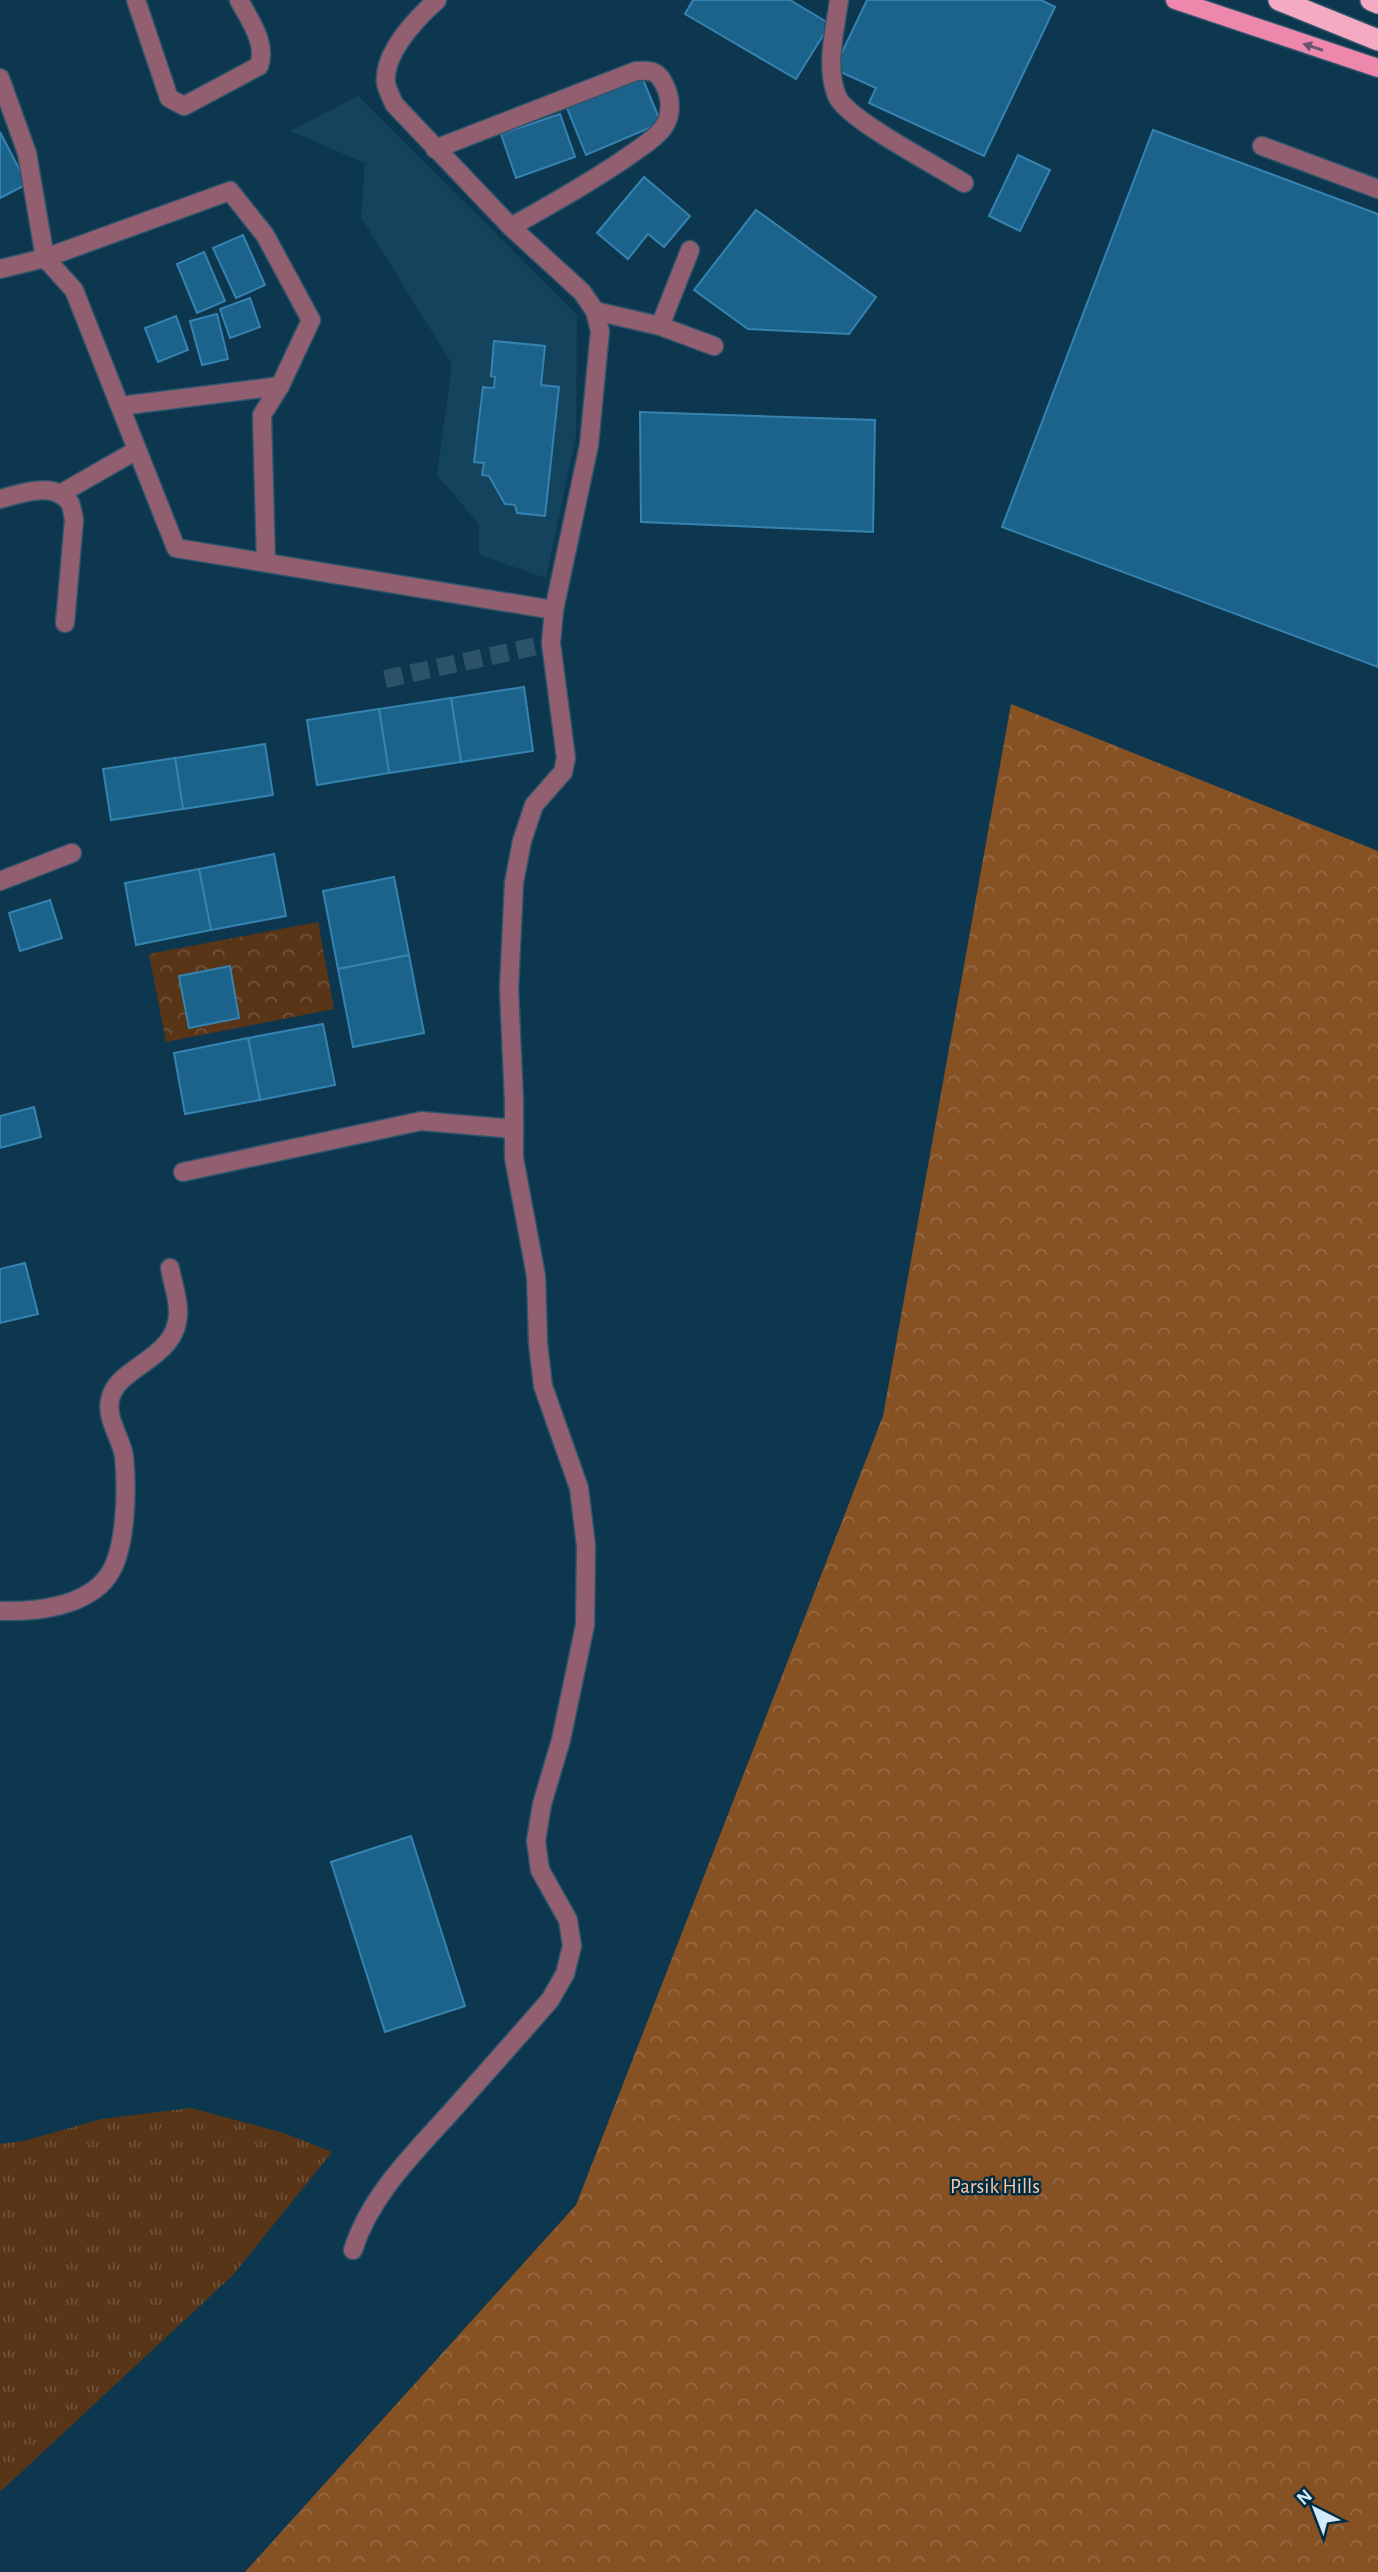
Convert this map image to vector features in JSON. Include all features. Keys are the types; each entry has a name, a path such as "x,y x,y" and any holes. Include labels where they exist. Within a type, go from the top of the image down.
{"highway":[{"path":"1279,0 1378,40"},
{"path":"1371,0 1378,3"}],"main road":[{"path":"1175,0 1378,68"}],"street":[{"path":"136,0 169,98 184,106 259,66 263,55 260,41 239,0"},
{"path":"353,2250 359,2232 388,2185 550,2000 565,1974 572,1946 568,1920 540,1870 536,1841 542,1804 561,1740 585,1625 586,1546 579,1488 543,1385 538,1343 536,1276 514,1158 509,989 514,883 522,841 534,805 563,772 566,758 551,643 554,611 589,445 600,331 595,312 582,292 511,227 394,104 386,83 389,59 416,19 437,0"},
{"path":"839,0 831,74 837,98 853,114 964,183"},
{"path":"435,149 636,71 648,70 662,79 670,105 664,127 649,142 618,164 511,227"},
{"path":"0,78 27,153 45,258 74,290 176,548 554,611"},
{"path":"1262,146 1378,189"},
{"path":"0,269 45,258 230,191 265,235 311,320 280,386 261,415 265,563"},
{"path":"660,326 690,250"},
{"path":"595,312 660,326 714,346"},
{"path":"120,406 280,386"},
{"path":"60,494 137,450"},
{"path":"0,499 43,489 60,494 70,503 74,520 65,623"},
{"path":"0,881 72,853"},
{"path":"183,1172 421,1121 514,1129"},
{"path":"0,1611 27,1612 65,1604 94,1589 107,1577 116,1562 126,1505 124,1453 109,1402 122,1379 153,1358 168,1342 176,1326 178,1310 170,1268"}],"shaded area":[{"path":"358,96 577,315 576,436 546,578 479,555 479,524 437,475 452,364 361,217 365,163 290,131"}],"green space":[{"name":"Parsik Hills","path":"1011,704 1378,851 1378,2572 245,2572 576,2205 883,1416"},
{"path":"318,922 334,1009 166,1042 149,954"},
{"path":"191,2108 284,2133 332,2152 233,2275 0,2492 0,2144 23,2141 102,2119"}],"building":[{"path":"693,0 790,0 830,24 796,79 685,14"},
{"path":"867,0 1041,0 1055,7 984,156 869,103 876,88 834,69"},
{"path":"642,77 661,123 586,155 567,108"},
{"path":"560,114 575,157 516,178 501,134"},
{"path":"1153,130 1378,214 1378,667 1002,527"},
{"path":"0,132 27,184 0,198"},
{"path":"1018,155 1050,170 1020,231 989,216"},
{"path":"644,177 690,216 664,247 648,234 628,259 597,233"},
{"path":"756,210 876,297 849,334 748,329 694,290"},
{"path":"243,235 265,285 236,298 213,248"},
{"path":"204,252 225,301 197,313 177,264"},
{"path":"250,298 260,327 230,338 220,309"},
{"path":"217,314 228,359 202,365 190,321"},
{"path":"176,316 188,350 158,362 145,328"},
{"path":"494,341 545,346 541,385 559,387 545,516 517,513 515,505 505,504 489,476 482,475 484,463 474,462 483,387 494,388 495,377 491,376"},
{"path":"640,412 875,420 873,532 641,522"},
{"path":"524,687 533,751 461,762 451,698"},
{"path":"451,698 461,762 389,773 379,709"},
{"path":"379,709 389,773 317,785 307,720"},
{"path":"265,744 273,795 183,809 175,758"},
{"path":"175,758 183,809 111,820 103,769"},
{"path":"274,854 286,916 211,930 199,869"},
{"path":"199,869 211,930 136,945 125,883"},
{"path":"394,877 409,955 338,969 323,891"},
{"path":"50,900 62,938 20,951 9,913"},
{"path":"409,955 424,1033 353,1047 338,969"},
{"path":"230,966 239,1018 189,1028 179,976"},
{"path":"323,1024 335,1085 260,1100 248,1038"},
{"path":"248,1038 260,1100 185,1114 174,1053"},
{"path":"34,1107 41,1137 0,1148 0,1116"},
{"path":"25,1263 38,1314 0,1323 0,1269"},
{"path":"411,1836 465,2006 385,2032 331,1862"}],"tunnel":[{"path":"385,679 551,643"}]}
